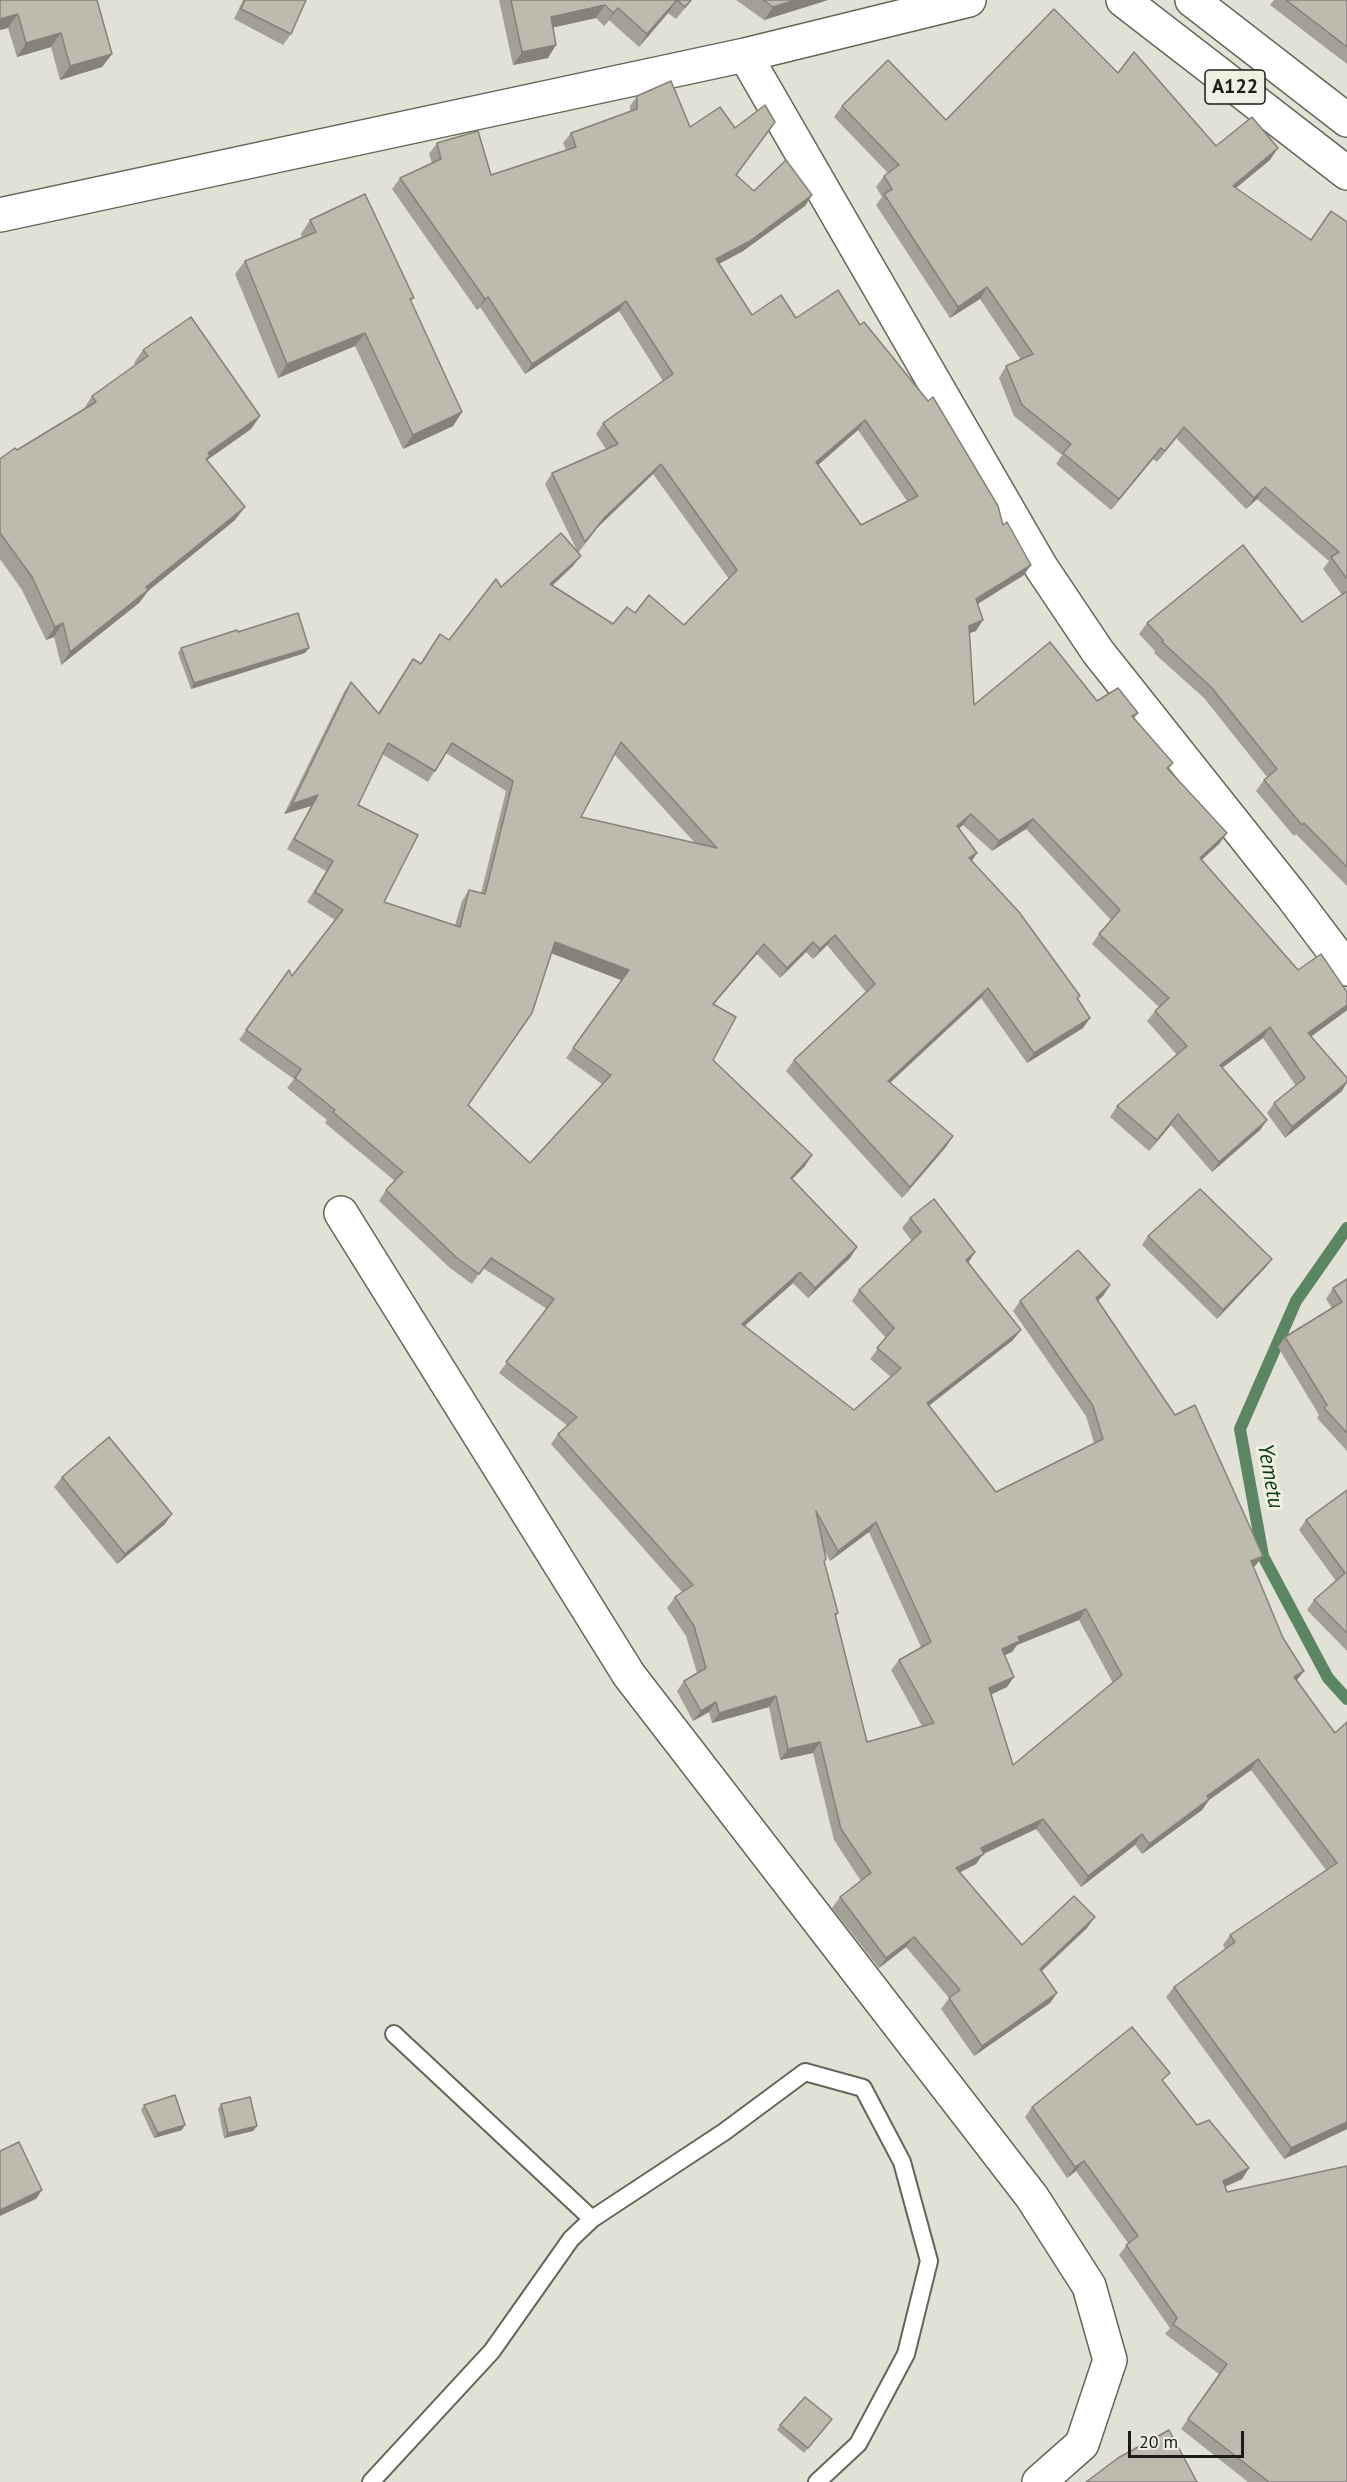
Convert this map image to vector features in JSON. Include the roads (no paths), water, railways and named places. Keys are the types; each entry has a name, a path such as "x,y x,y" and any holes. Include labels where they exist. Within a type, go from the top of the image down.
{"main road":[{"path":"0,215 744,56 969,0"},
{"name":"A122","path":"1123,0 1347,174"},
{"name":"A122","path":"1192,0 1347,120"},
{"path":"744,56 1041,567 1098,652 1292,896 1347,969"},
{"path":"341,1213 629,1675 1032,2196 1089,2286 1110,2360 1082,2444 1039,2482"}],"lane":[{"path":"394,2034 592,2219"},
{"path":"371,2482 492,2351 571,2239 592,2219 724,2132 805,2072 863,2088 902,2162 929,2261 906,2354 858,2444 817,2482"}],"waterway":[{"name":"Yemetu","path":"1347,1228 1296,1301 1240,1429 1263,1556 1328,1678 1347,1699"}]}
